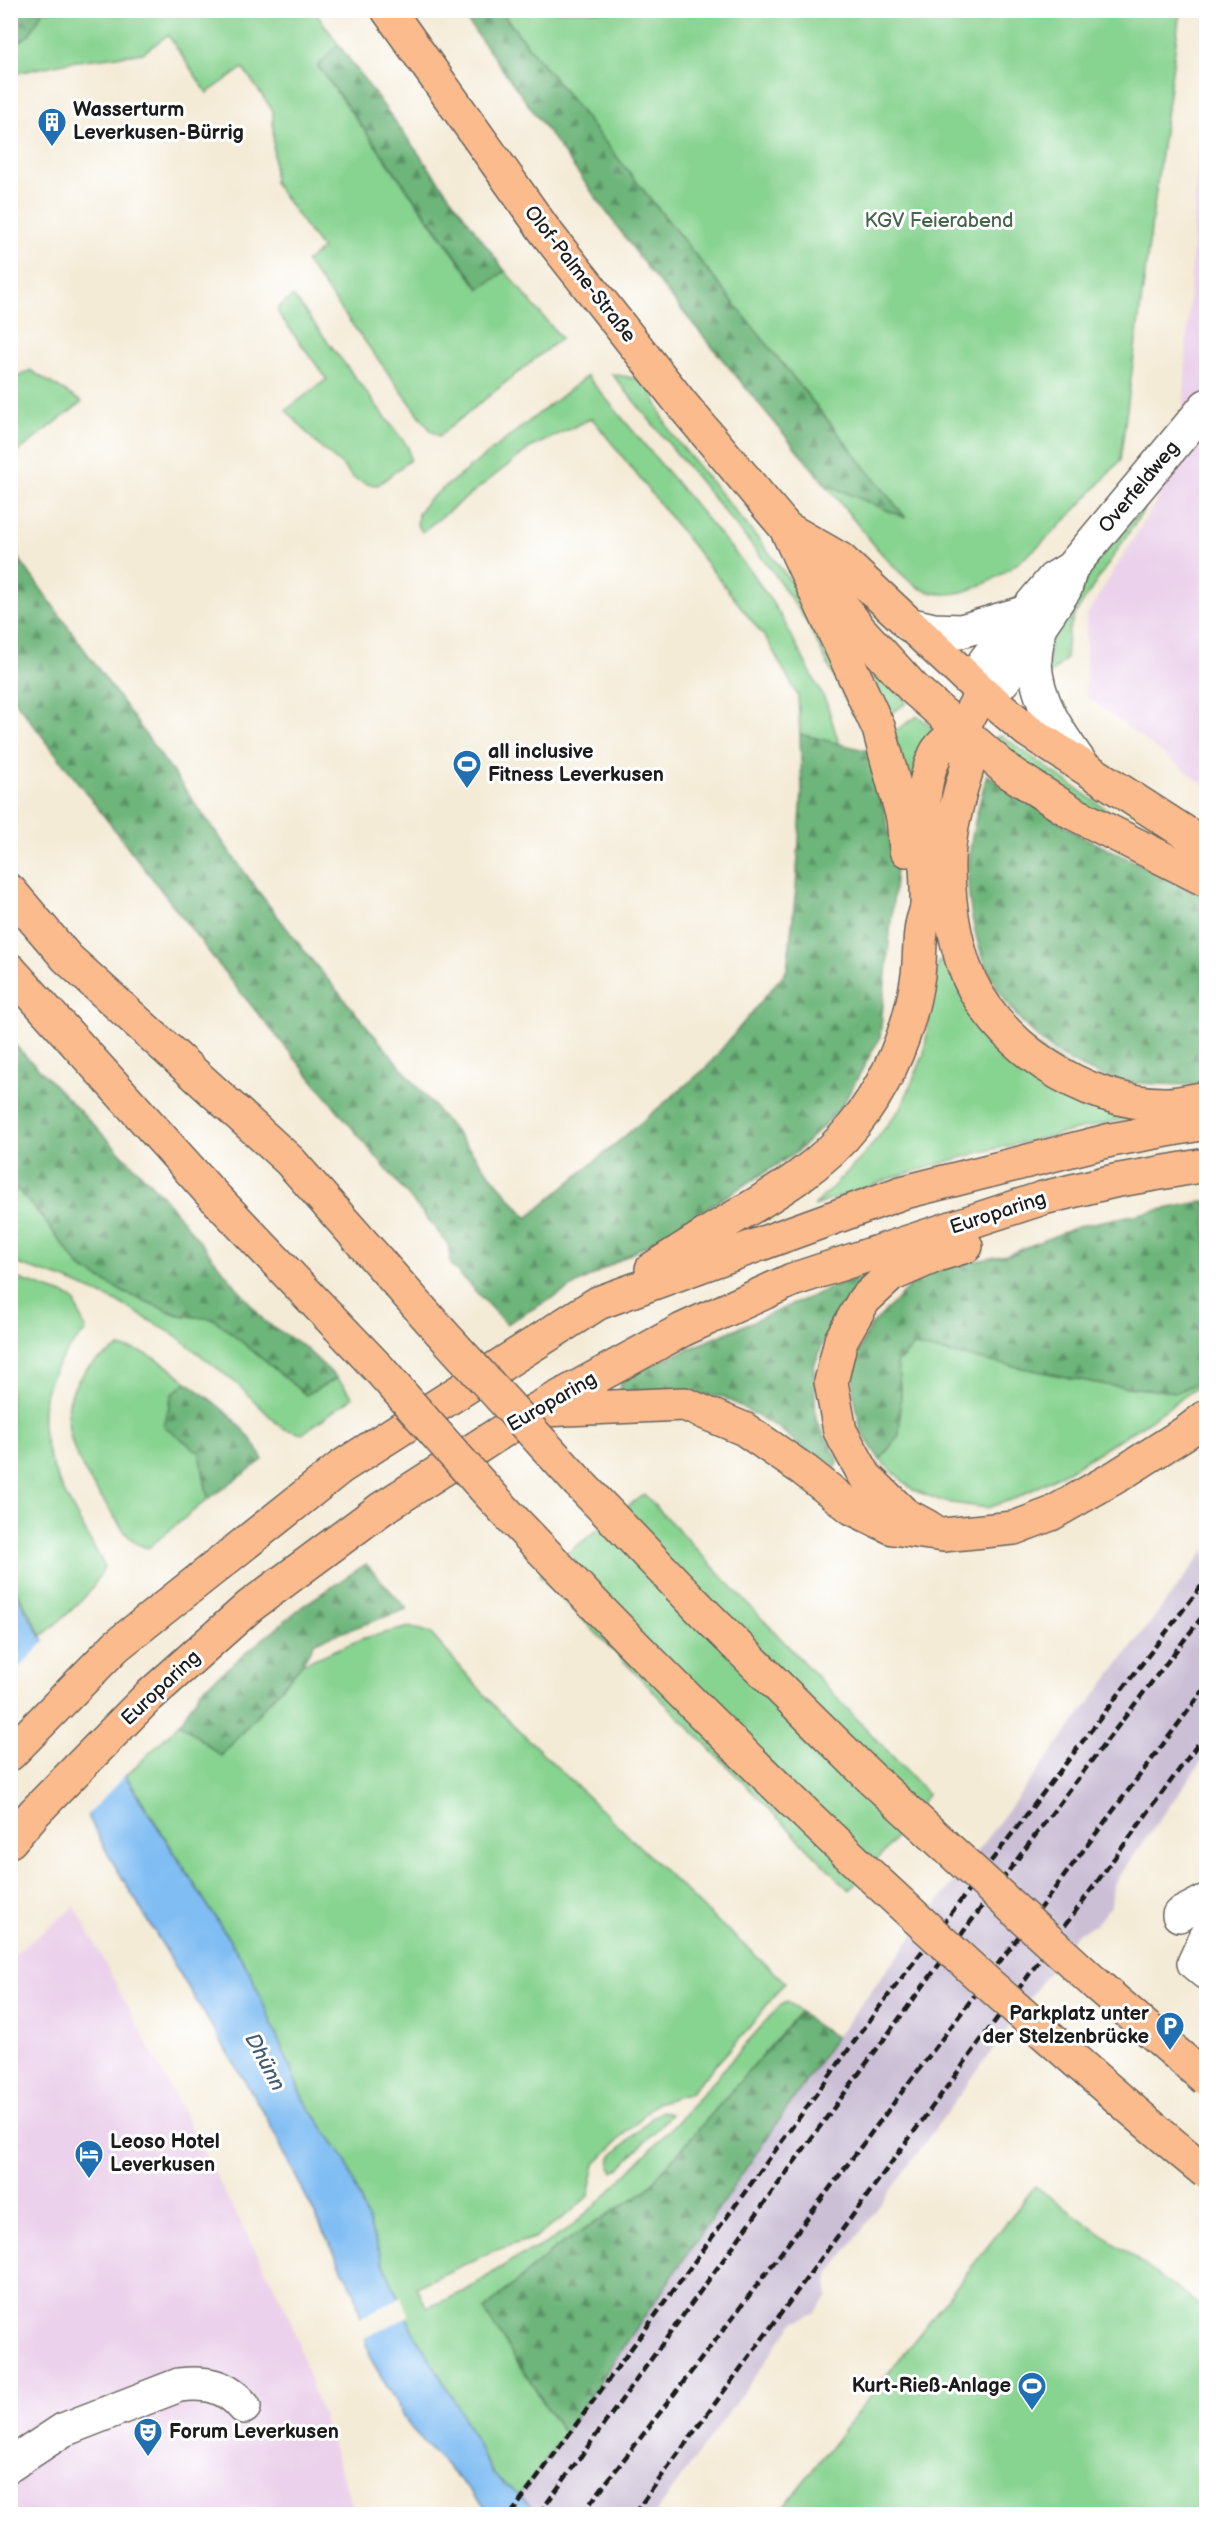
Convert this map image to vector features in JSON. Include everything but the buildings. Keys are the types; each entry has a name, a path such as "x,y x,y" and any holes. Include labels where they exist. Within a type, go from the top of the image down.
{"main road":[{"name":"Olof-Palme-Straße","path":"388,10 545,231 680,402 786,528 860,629 913,688 1008,772 1073,813 1206,880"},
{"name":"Olof-Palme-Straße","path":"786,528 840,559 982,692 1028,730 1206,846"},
{"path":"786,528 879,729 903,818 911,906 922,924"},
{"path":"598,1303 717,1228 769,1199 805,1173 855,1124 899,1051 910,1021 918,973 922,924 927,906 923,812 927,781 935,754 944,742 961,730 982,692"},
{"path":"961,730 968,753 966,770 951,826 948,870 952,923 964,968 986,1006 1009,1035 1064,1078 1137,1102 1167,1104 1206,1098"},
{"path":"10,891 67,958 290,1161 440,1331 579,1483 690,1599 869,1776 1097,1985 1206,2079"},
{"path":"10,970 208,1190 379,1369 532,1539 652,1664 783,1793 917,1919 1046,2035 1206,2172"},
{"name":"Europaring","path":"10,1754 116,1646 341,1467 598,1303 901,1193 1111,1140 1206,1123"},
{"name":"Europaring","path":"10,1841 35,1812 147,1698 250,1606 381,1509 534,1411 682,1330 792,1280 1043,1198 1114,1181 1206,1165"},
{"path":"943,1534 904,1514 865,1476 840,1431 831,1382 841,1340 864,1300 891,1275 937,1255 983,1241 1043,1198"},
{"path":"534,1411 684,1404 744,1429 804,1470 852,1508 893,1528 943,1534 1014,1528 1051,1514 1128,1469 1206,1417"}],"street":[{"name":"Overfeldweg","path":"982,692 1003,681 1053,579 1071,568 1206,406"},
{"path":"908,624 934,630 961,631 1031,620 1039,691 1052,723 1081,764"},
{"path":"1206,1937 1194,1963 1206,1973"},
{"path":"10,2465 63,2430 179,2385 198,2383 221,2388 235,2396 244,2407"}],"shaded area":[{"path":"1206,11 1206,786 1086,696 1086,616 1180,463"},
{"path":"1206,1549 1206,1755 1113,1885 1111,1906 1095,1925 1077,1933 829,2275 827,2298 815,2313 794,2322 655,2514 505,2514 564,2434 836,2037"},
{"path":"75,1906 288,2313 355,2514 11,2514 11,1957"}],"green space":[{"path":"11,10 43,11 29,35 11,47"},
{"path":"43,11 315,11 338,44 318,66 479,289 505,271 561,338 439,436 431,431 306,262 322,249 274,183 273,111 243,68 207,93 168,35 143,53 69,62 12,74 11,47 29,35"},
{"path":"460,11 500,11 906,518 825,484 648,269"},
{"name":"KGV Feierabend","path":"500,11 1180,11 1120,461 1057,529 1002,574 973,589 946,594 920,588 883,555 825,484 905,517"},
{"path":"338,44 505,271 480,289 318,66"},
{"path":"293,296 408,447 410,460 378,485 367,484 353,478 286,410 327,379 278,313 278,308"},
{"path":"30,370 82,402 11,457 11,381"},
{"path":"612,374 644,380 673,436 760,541 798,591 863,722 853,715 806,621 771,569"},
{"path":"587,376 752,573 781,616 827,704 839,744 800,734 798,696 767,640 592,418 530,448 422,532 417,524 418,514 427,501"},
{"path":"1144,506 1143,511 1075,614 1068,633 1066,659 1048,676 1050,639 1077,584"},
{"path":"10,546 258,891 309,957 527,1218 706,1068 787,970 796,889 802,791 800,734 873,752 896,870 880,1037 841,1108 796,1153 657,1239 506,1324 451,1265 448,1244 236,987 12,697"},
{"path":"866,662 907,703 887,716"},
{"path":"918,716 932,727 923,752 914,795 893,732"},
{"path":"998,736 1002,736 1127,824 1058,792 994,741"},
{"path":"987,775 1081,836 1206,896 1206,1083 1184,1085 1129,1083 1093,1072 1064,1057 1038,1038 1016,1015 998,989 984,960 974,929 969,896 970,850"},
{"path":"952,961 967,1000 1142,1115 977,1153 892,1178 814,1206 865,1154 902,1106 924,1054 938,962"},
{"path":"10,1040 161,1194 265,1322 302,1345 337,1378 306,1395 214,1319 179,1315 125,1293 80,1267 42,1217 11,1182"},
{"path":"10,1182 42,1217 80,1267 125,1293 178,1315 214,1319 306,1394 337,1378 353,1397 302,1434 282,1428 236,1383 175,1335 120,1303 64,1279 11,1262"},
{"path":"1206,1201 1206,1378 1177,1392 1106,1385 914,1346 897,1363 901,1393 899,1435 880,1460 861,1431 853,1390 856,1358 869,1328 921,1275 959,1264 1007,1255 1082,1225"},
{"path":"873,1272 832,1321 814,1366 816,1420 839,1461 832,1474 780,1429 724,1397 660,1390 619,1393 620,1382 649,1366"},
{"path":"10,1276 66,1295 74,1300 86,1331 60,1361 46,1390 43,1419 47,1448 57,1477 104,1566 86,1596 42,1636 11,1580"},
{"path":"914,1346 1107,1385 1177,1392 1206,1378 1206,1381 1146,1423 1071,1469 1019,1497 987,1508 945,1502 913,1490 880,1460 899,1435 901,1393 897,1363"},
{"path":"118,1348 147,1354 163,1363 187,1382 172,1394 200,1453 208,1499 148,1548 136,1543 126,1534 88,1478 72,1442 68,1423 69,1405 75,1386 90,1366"},
{"path":"187,1382 220,1407 240,1426 263,1460 208,1499 200,1453 164,1426 172,1394"},
{"path":"644,1494 928,1794 885,1851 849,1890 539,1575"},
{"path":"366,1564 407,1609 315,1642 302,1664 221,1756 180,1723 201,1690 304,1605"},
{"path":"410,1627 430,1633 499,1711 705,1910 785,1982 744,2034 690,2093 656,2103 595,2164 588,2196 572,2211 534,2238 493,2251 416,2287 427,2308 465,2291 514,2259 547,2243 568,2229 601,2200 680,2119 780,2005 787,2001 800,2012 645,2191 554,2249 484,2310 564,2434 519,2496 493,2474 452,2396 413,2332 386,2270 345,2159 303,2099 250,1972 126,1776 180,1723 221,1756 302,1664 364,1638"},
{"path":"800,2012 812,2023 836,2037 564,2434 484,2310 554,2249 645,2191"},
{"path":"662,2111 671,2114 620,2168 613,2172 610,2166 611,2157"},
{"name":"Kurt-Rieß-Anlage","path":"1035,2186 1206,2310 1206,2514 778,2514"}],"water":[{"name":"Dhünn","path":"10,1580 27,1613 134,1790 250,1972 303,2099 345,2159 386,2270 413,2332 452,2396 493,2474 541,2514 492,2514 411,2428 371,2359 355,2294 265,2115 109,1856 11,1670"}],"pier":[{"path":"47,1639 127,1773 85,1817 10,1677"},
{"path":"401,2297 409,2316 363,2339 358,2319"}],"railway":[{"path":"511,2514 878,2009 1206,1580"},
{"path":"539,2514 952,1947 1206,1612"},
{"path":"582,2514 718,2337 1206,1687"},
{"path":"634,2514 1206,1733"}],"place":[{"name":"Wasserturm Leverkusen-Bürrig","path":"52,148"},
{"name":"all inclusive Fitness Leverkusen","path":"467,790"},
{"name":"Parkplatz unter der Stelzenbrücke","path":"1170,2052"},
{"name":"Leoso Hotel Leverkusen","path":"89,2180"},
{"name":"Kurt-Rieß-Anlage","path":"1032,2412"},
{"name":"Forum Leverkusen","path":"148,2458"}]}
